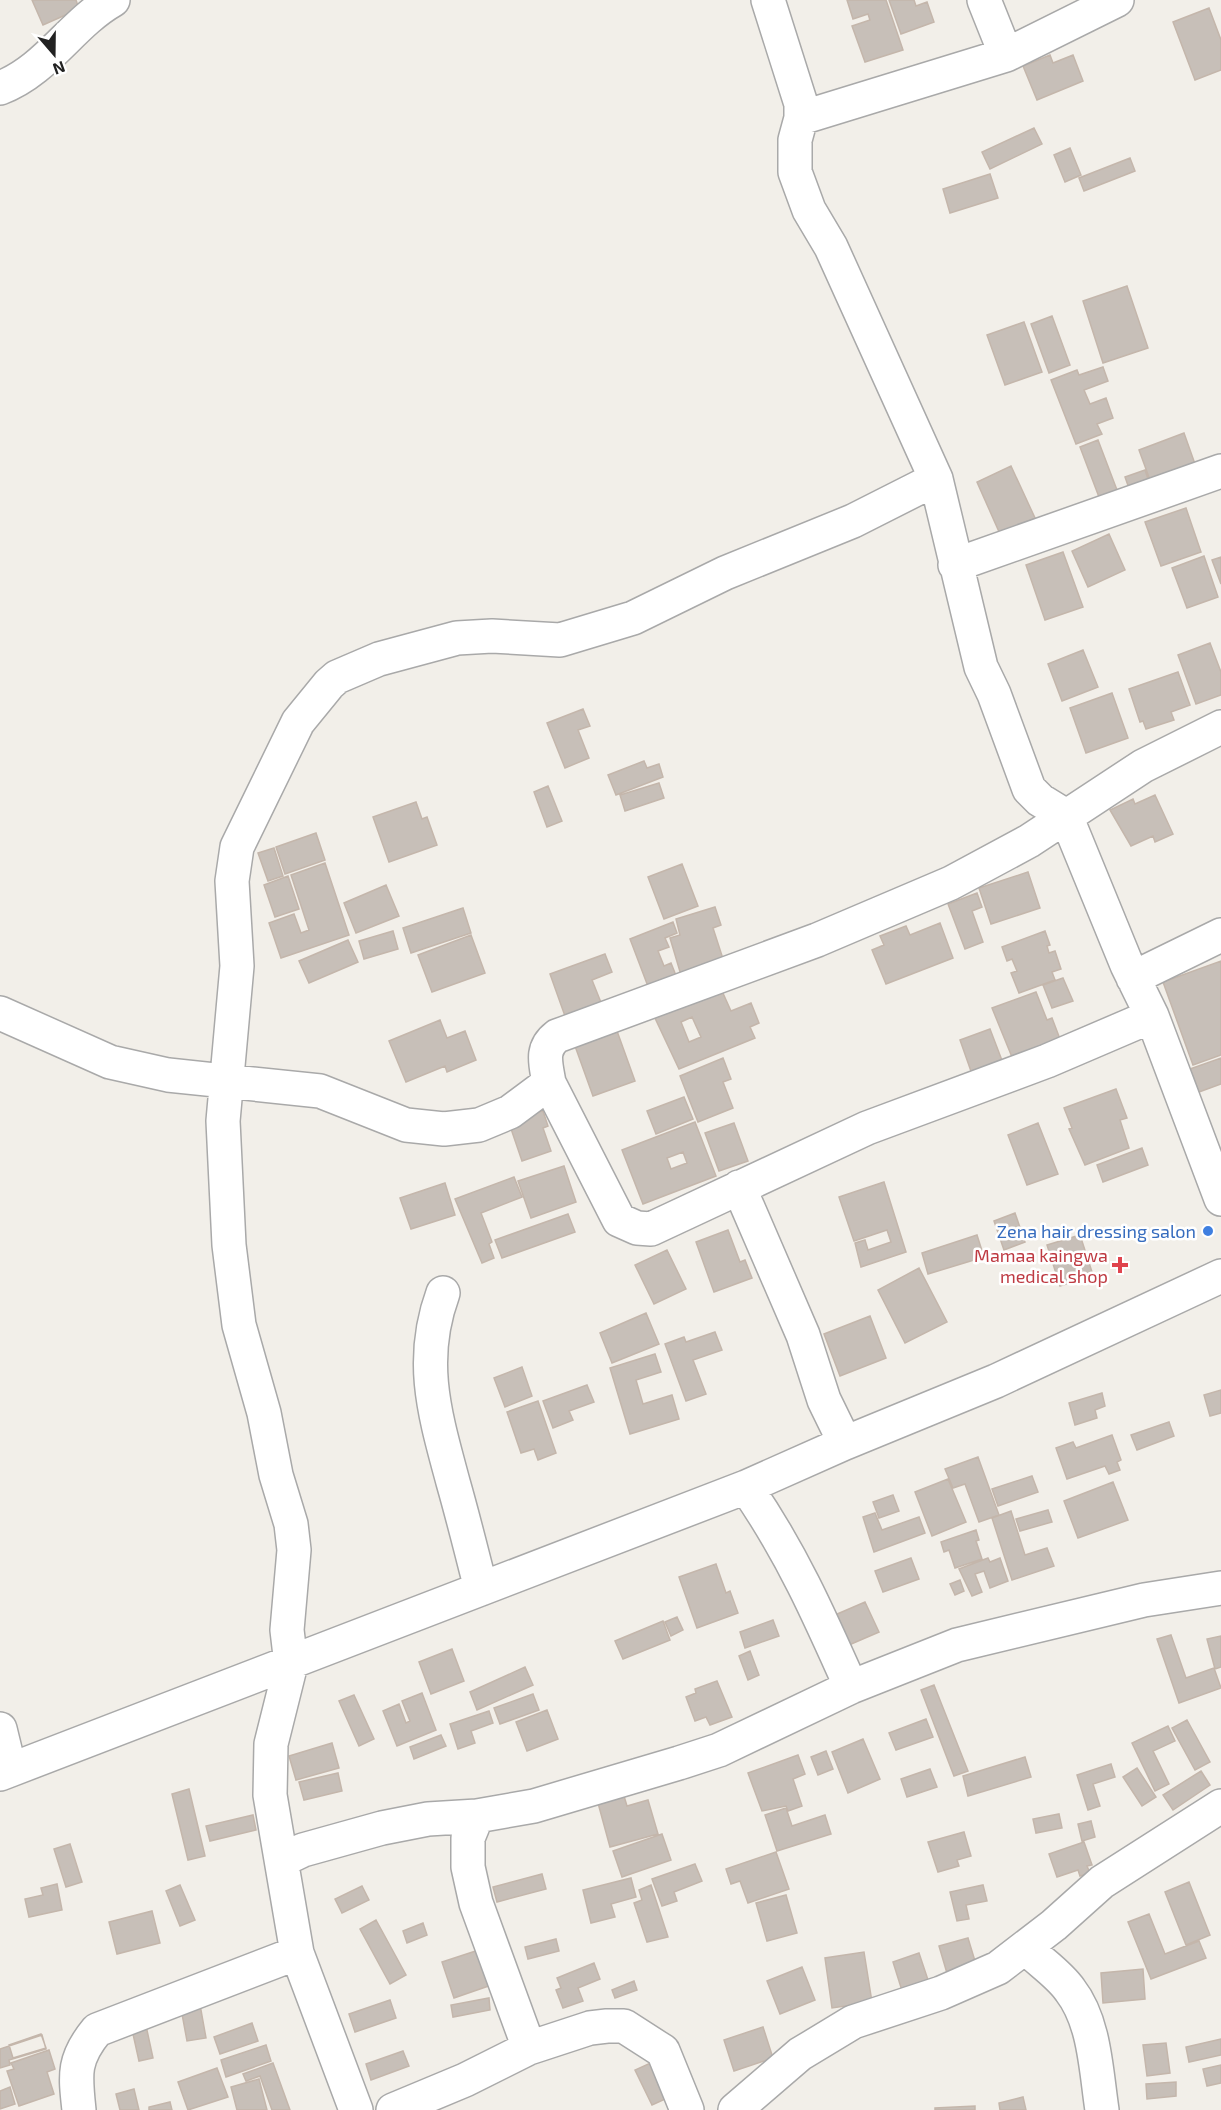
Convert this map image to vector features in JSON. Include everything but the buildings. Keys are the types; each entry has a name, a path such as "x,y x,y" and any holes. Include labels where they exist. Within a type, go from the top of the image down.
{"street":[{"path":"0,88 28,75 93,15 113,0"},
{"path":"768,0 798,93 801,118 795,140 795,172 809,210 831,247 936,479 981,667 994,694 1027,783 1040,800 1066,816 1133,978 1152,1016 1221,1199"},
{"path":"984,0 1006,55"},
{"path":"801,118 1006,55 1117,0"},
{"path":"955,565 1221,471"},
{"path":"356,2110 297,1953 270,1795 271,1744 291,1664 287,1630 294,1550 293,1535 264,1413 239,1325 228,1245 223,1121 237,966 233,860 241,836 298,722 337,677 379,659 458,638 492,636 560,640 633,618 725,573 853,521 936,479"},
{"path":"1152,1016 1047,1061 867,1128 807,1159 739,1187 651,1230 627,1226 619,1220 549,1083 544,1057 546,1048 557,1036 882,914 988,864 1143,766 1221,727"},
{"path":"1133,978 1221,935"},
{"path":"0,1013 110,1062 168,1075 320,1091 406,1125 444,1129 478,1125 500,1116 549,1083"},
{"path":"739,1187 803,1335 824,1400 844,1443"},
{"path":"0,1729 5,1772 291,1664 746,1487 844,1443 996,1381 1221,1276"},
{"path":"443,1293 436,1312 430,1347 432,1402 481,1589"},
{"path":"746,1487 784,1545 808,1589 851,1687"},
{"path":"282,1860 303,1850 382,1828 428,1819 477,1816 534,1806 718,1750 851,1687 957,1645 1144,1600 1220,1591"},
{"path":"735,2110 800,2054 853,2022 971,1982 1026,1948 1102,1882 1221,1806"},
{"path":"477,1816 468,1838 468,1867 477,1903 529,2048"},
{"path":"1026,1948 1070,1989 1082,2010 1092,2044 1102,2110"},
{"path":"79,2110 75,2077 82,2048 97,2031 297,1953"},
{"path":"393,2110 465,2080 529,2048 590,2028 624,2026 663,2051 687,2110"}],"place":[{"name":"Zena hair dressing salon","path":"1208,1231"},
{"name":"Mamaa kaingwa medical shop","path":"1120,1265"}]}
